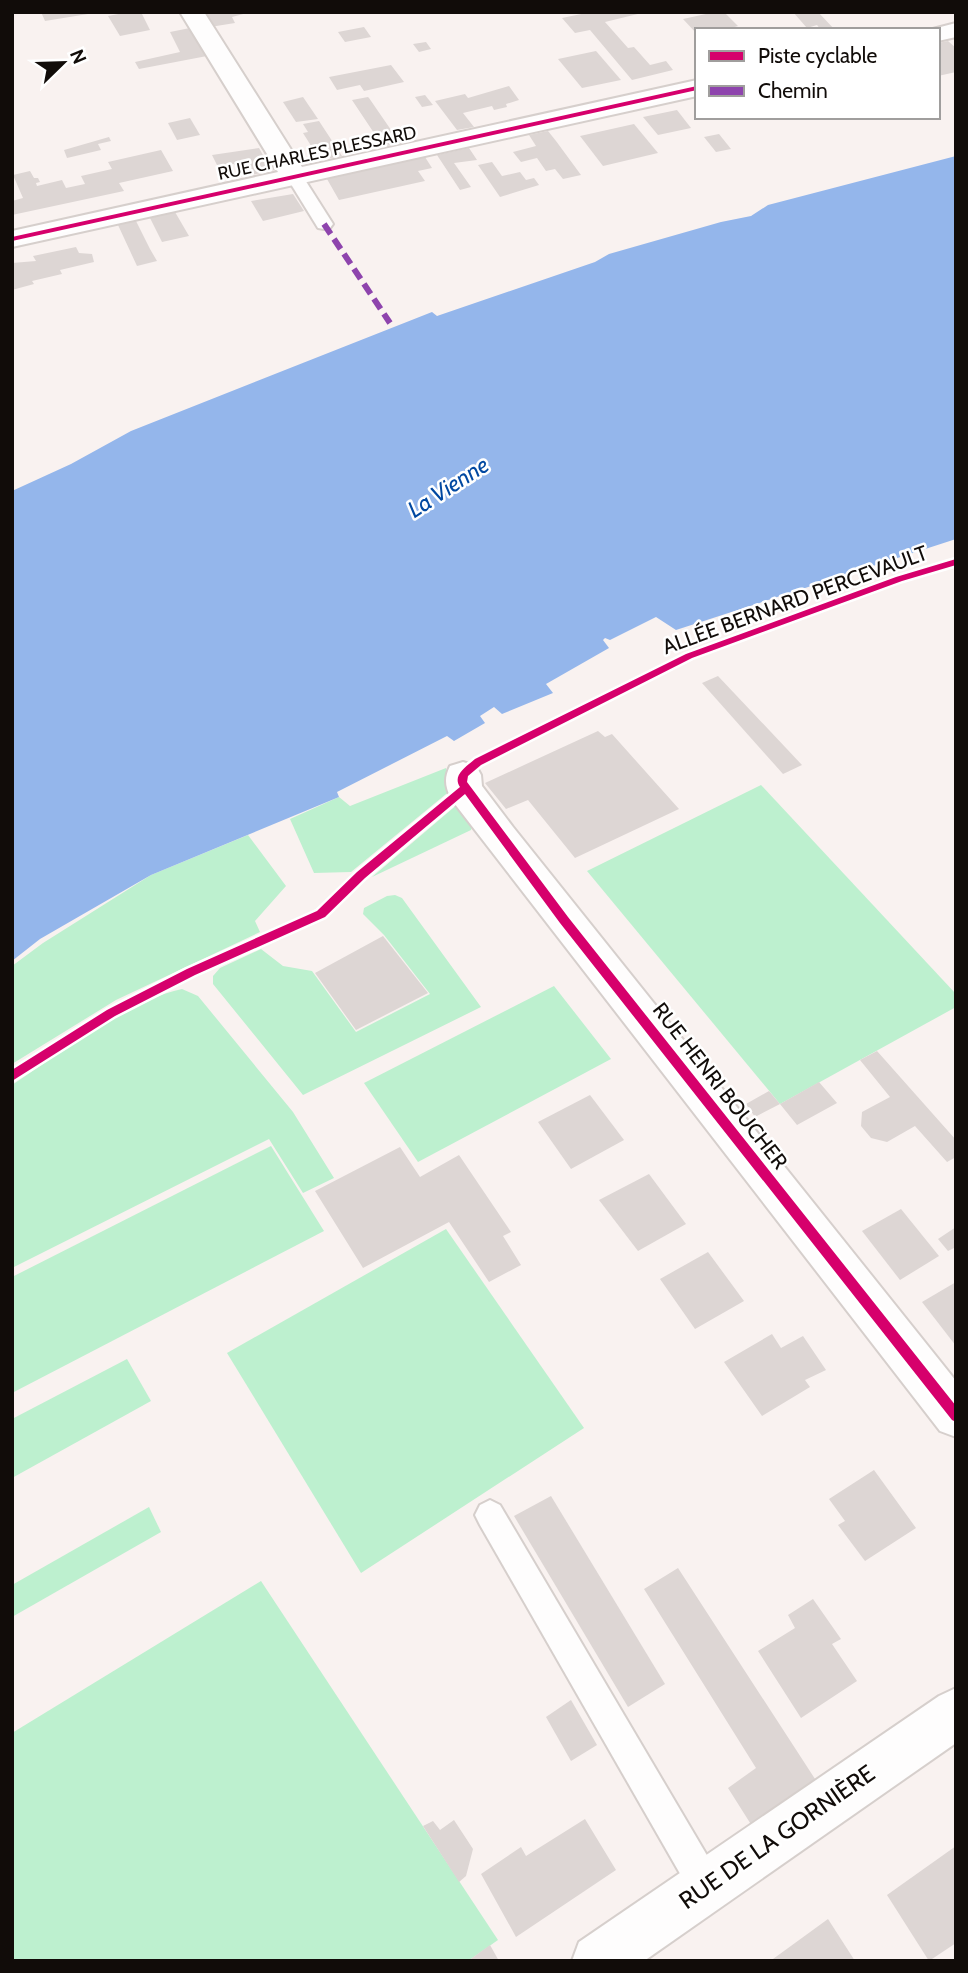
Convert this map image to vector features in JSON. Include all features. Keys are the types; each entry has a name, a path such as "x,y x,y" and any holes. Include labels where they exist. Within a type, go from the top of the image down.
{"street":[{"path":"192,12 294,176"},
{"name":"RUE CHARLES PLESSARD","path":"12,239 695,88"},
{"name":"RUE HENRI BOUCHER","path":"463,775 464,789 500,837 956,1416"},
{"name":"RUE DE LA GORNIÈRE","path":"598,1961 956,1713"}],"lane":[{"path":"294,176 324,224"},
{"path":"490,1515 706,1886"}],"green space":[{"path":"446,768 451,790 351,872 314,873 290,819 339,797 350,806"},
{"path":"761,785 956,994 956,1007 780,1104 587,871"},
{"path":"459,803 474,821 471,830 372,877"},
{"path":"248,835 286,886 255,921 260,932 116,1000 12,1064 12,966 43,943 151,875"},
{"path":"387,896 402,898 481,1007 303,1095 213,984 213,976 220,968 261,949 283,966 312,971 356,1032 430,994 384,935 363,914 364,908"},
{"path":"554,986 611,1059 418,1162 364,1083"},
{"path":"182,989 198,996 293,1112 334,1178 303,1193 269,1139 12,1268 12,1085 116,1016 161,995"},
{"path":"271,1146 324,1231 12,1393 12,1277"},
{"path":"446,1229 584,1428 361,1573 227,1353"},
{"path":"127,1359 151,1401 12,1478 12,1419"},
{"path":"149,1507 161,1532 12,1617 12,1585"},
{"path":"261,1581 498,1940 468,1961 12,1961 12,1733"}],"water":[{"name":"La Vienne","path":"956,156 956,539 676,630 656,617 610,640 605,638 603,640 609,648 546,684 553,693 502,714 494,707 480,716 485,723 454,741 447,736 337,792 339,797 151,875 40,939 12,961 12,491 71,464 131,431 432,312 437,316 595,262 609,254 751,216 768,205"}],"building":[{"path":"41,12 87,12 88,14 45,21"},
{"path":"141,12 150,30 120,36 108,16"},
{"path":"216,12 247,13 232,17 235,23 210,27 204,15"},
{"path":"591,12 646,12 605,22 628,48 634,47 650,65 666,61 673,70 632,80 590,30 575,33 562,18"},
{"path":"724,12 738,26 695,28 695,32 683,19"},
{"path":"793,12 818,12 833,28 819,28 817,25 807,28"},
{"path":"364,27 371,37 345,42 338,32"},
{"path":"190,28 207,56 139,69 135,62 180,52 170,32"},
{"path":"948,41 956,48 956,72 940,76 940,43"},
{"path":"426,42 431,49 419,52 413,44"},
{"path":"596,51 621,80 582,88 558,59"},
{"path":"391,65 404,82 364,91 360,85 337,90 329,77"},
{"path":"509,86 519,100 506,104 507,107 494,110 492,106 463,113 474,127 457,130 435,101 465,94 468,98"},
{"path":"425,95 433,105 422,107 415,97"},
{"path":"303,97 318,119 296,122 283,102"},
{"path":"368,97 400,143 360,152 351,138 374,133 352,100"},
{"path":"677,110 691,128 658,135 643,117"},
{"path":"190,118 200,135 177,140 168,123"},
{"path":"319,121 342,156 320,160 303,133 308,132 303,124"},
{"path":"634,124 658,153 603,166 580,136"},
{"path":"548,131 581,175 563,179 555,169 546,171 537,158 521,162 513,152 536,146 529,135"},
{"path":"719,134 731,149 716,152 704,137"},
{"path":"109,137 111,141 98,144 101,150 67,158 64,150"},
{"path":"259,148 264,157 273,155 280,169 242,177 234,164 218,167 212,155"},
{"path":"469,148 477,160 454,163 471,187 460,190 437,155"},
{"path":"161,150 173,171 119,183 124,191 12,215 12,201 23,198 13,175 30,171 40,182 36,183 37,186 62,180 66,188 85,184 81,176 112,169 108,162"},
{"path":"425,157 432,168 418,171 425,181 339,200 327,179"},
{"path":"492,162 502,176 520,172 526,180 534,178 539,185 500,197 478,165"},
{"path":"293,194 304,211 263,221 251,201"},
{"path":"175,212 189,236 162,242 150,218"},
{"path":"136,221 157,261 137,266 118,225"},
{"path":"76,247 79,253 92,254 94,262 60,270 62,274 32,281 34,284 12,290 12,263 36,261 33,256"},
{"path":"718,676 802,765 783,774 702,683"},
{"path":"598,731 605,737 612,734 679,809 575,858 528,800 506,809 485,783"},
{"path":"383,936 428,993 356,1030 315,973"},
{"path":"877,1051 956,1140 956,1157 947,1162 915,1126 887,1142 871,1138 861,1126 862,1112 890,1097 860,1060"},
{"path":"819,1082 837,1103 797,1125 780,1104"},
{"path":"769,1091 780,1104 755,1117 746,1104"},
{"path":"590,1095 624,1140 571,1169 538,1122"},
{"path":"400,1147 420,1177 459,1155 511,1232 503,1236 521,1265 489,1282 449,1222 363,1268 315,1191"},
{"path":"649,1174 686,1224 638,1251 599,1200"},
{"path":"901,1209 939,1256 900,1280 862,1231"},
{"path":"956,1227 956,1247 948,1251 938,1239"},
{"path":"708,1252 744,1301 695,1329 660,1279"},
{"path":"956,1282 956,1346 922,1302"},
{"path":"772,1334 781,1348 803,1336 826,1370 805,1380 810,1387 762,1416 724,1362"},
{"path":"874,1470 916,1528 865,1561 838,1525 845,1521 829,1499"},
{"path":"551,1496 665,1684 628,1707 514,1516"},
{"path":"678,1568 817,1782 752,1826 728,1788 756,1768 644,1589"},
{"path":"813,1599 841,1639 832,1644 857,1681 801,1718 758,1651 795,1628 788,1615"},
{"path":"571,1700 597,1745 571,1761 546,1717"},
{"path":"585,1819 616,1870 516,1937 481,1874 521,1847 526,1856"},
{"path":"454,1820 473,1849 466,1876 459,1882 423,1826 433,1821 440,1830"},
{"path":"956,1846 956,1943 929,1961 887,1895"},
{"path":"828,1919 855,1961 774,1961 773,1959"},
{"path":"490,1945 499,1961 468,1961"}],"marked path":[{"path":"324,224 390,323"}],"cycle path":[{"path":"12,239 695,88"},
{"name":"ALLÉE BERNARD PERCEVAULT","path":"956,562 899,579 689,656 478,762 463,775 462,783 564,920 956,1416"},
{"path":"12,1076 111,1013 191,972 321,914 361,875 464,789"}]}
